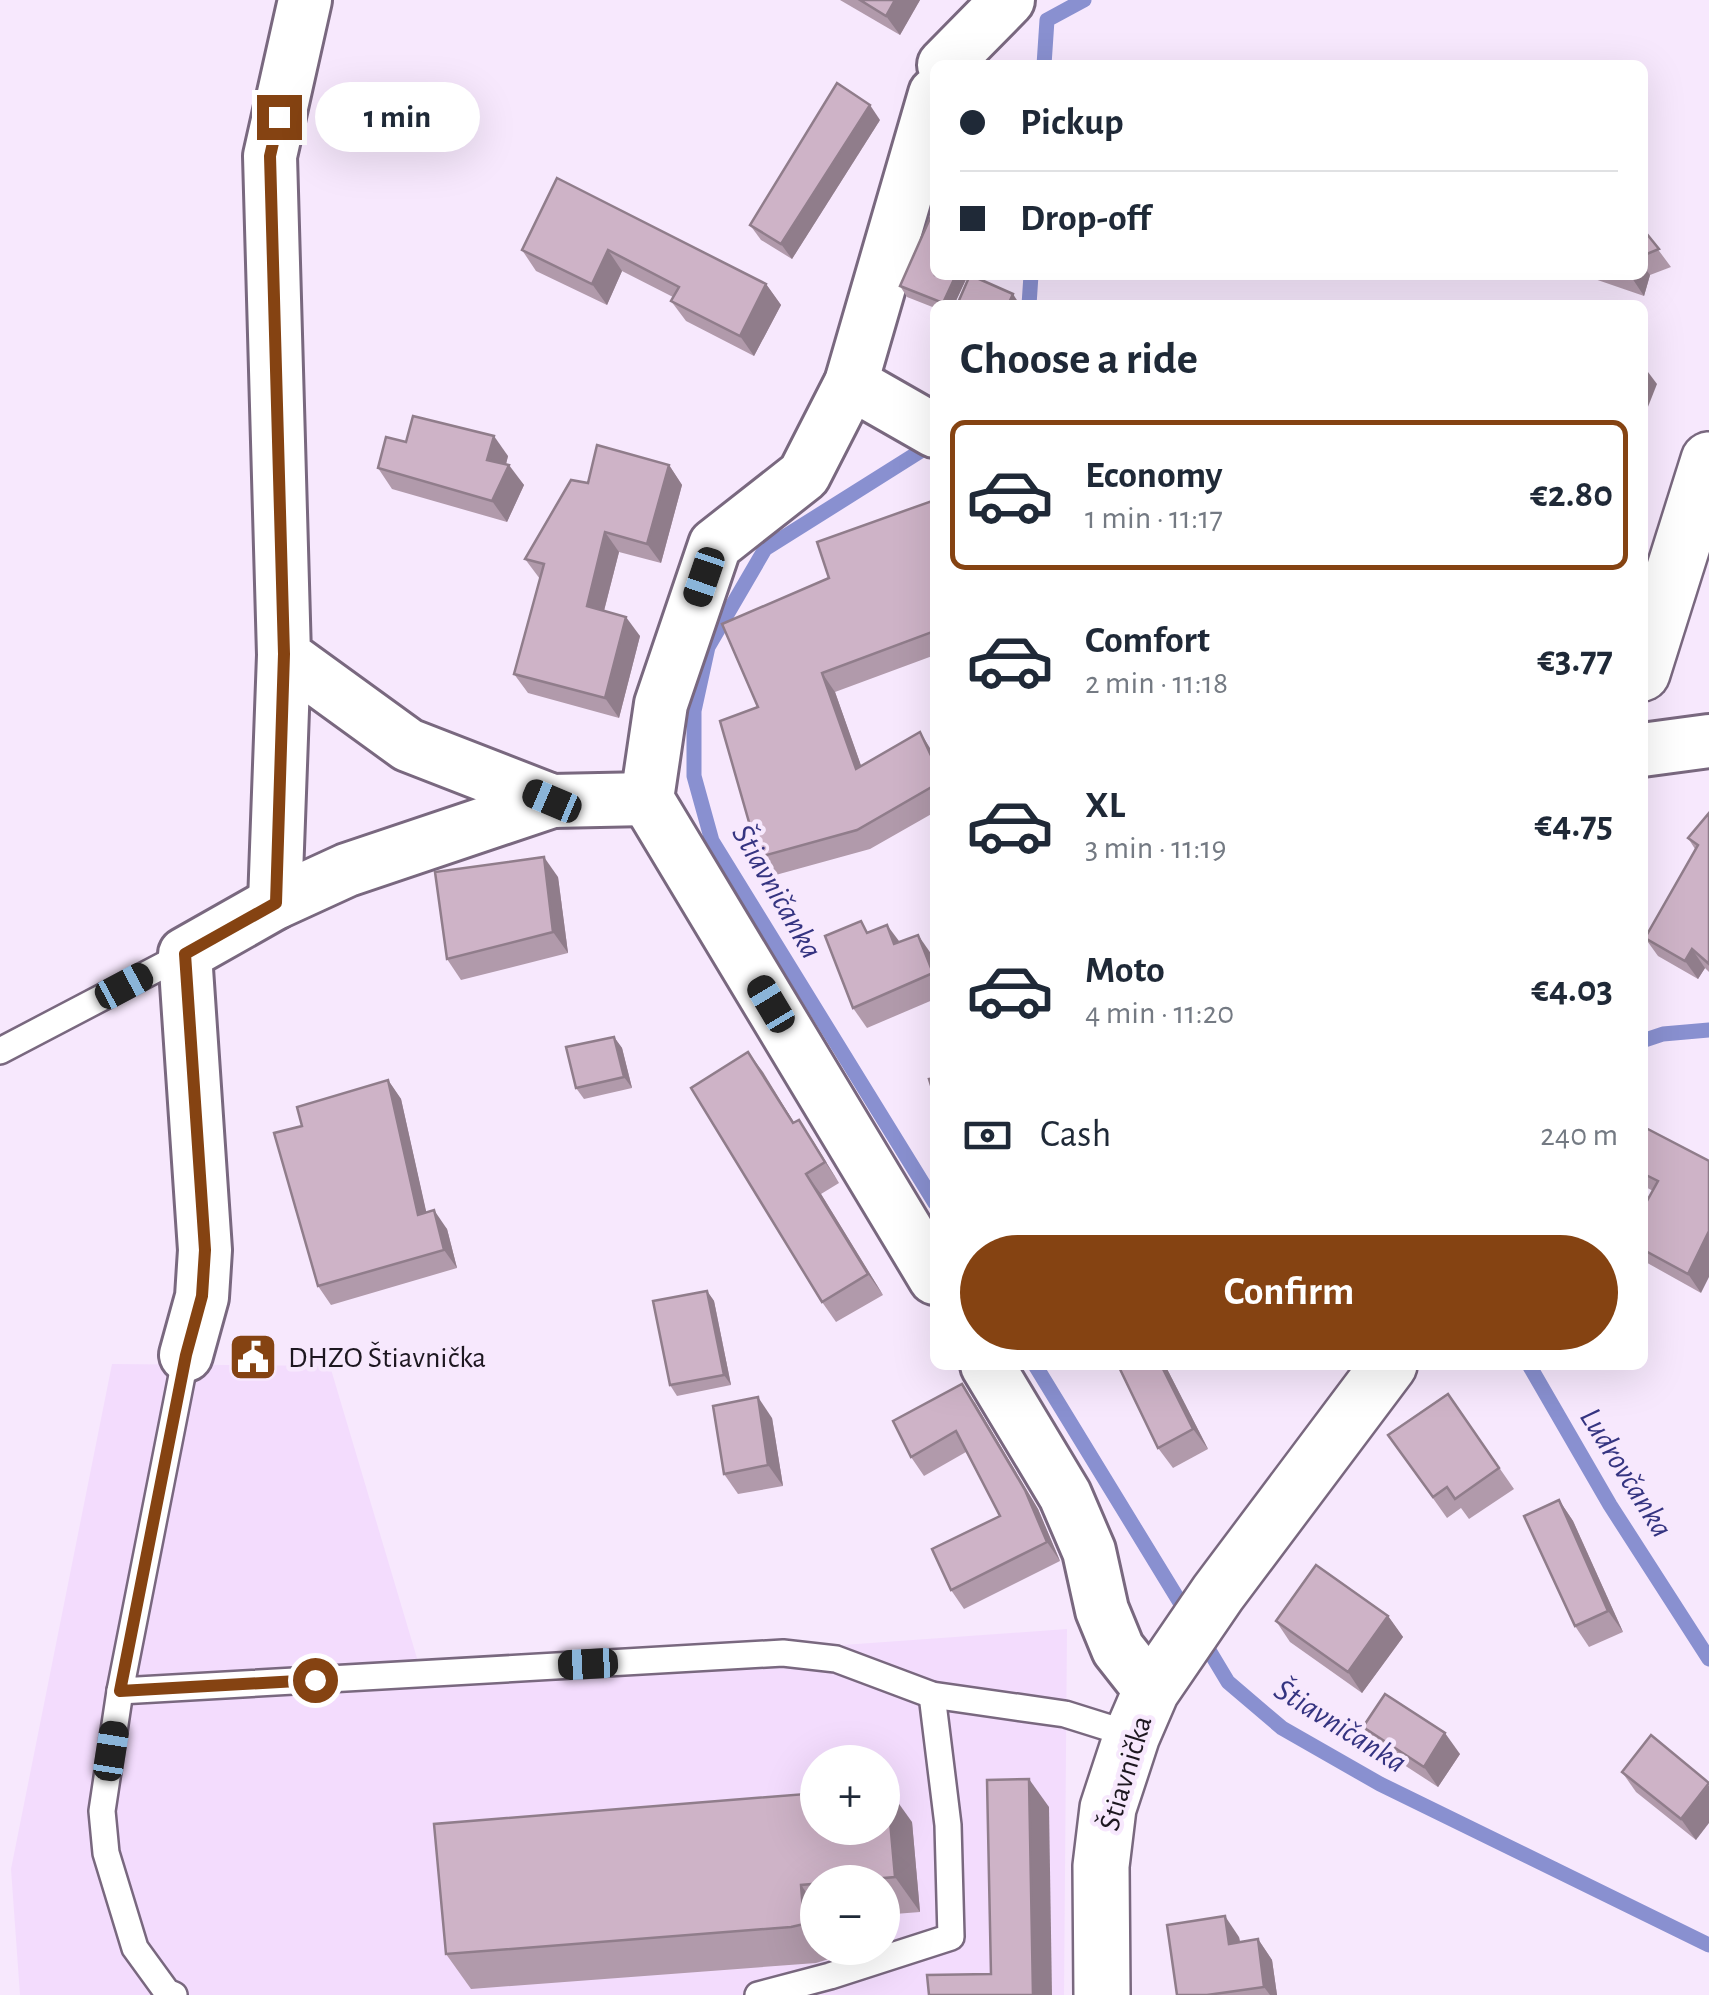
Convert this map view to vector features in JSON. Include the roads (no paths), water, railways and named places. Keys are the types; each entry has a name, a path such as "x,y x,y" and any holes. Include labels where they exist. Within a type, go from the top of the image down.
{"street":[{"path":"276,903 284,654 270,156 305,0"},
{"path":"949,60 1008,0"},
{"path":"930,111 852,383 804,475 715,545 661,704 648,800 930,1270"},
{"path":"852,383 930,427"},
{"path":"1648,654 1709,460"},
{"path":"284,654 408,744 552,801"},
{"path":"1648,749 1709,740"},
{"path":"186,1355 202,1296 205,1250 185,954 276,903 347,870 552,801 648,800"},
{"path":"990,1370 1065,1495 1089,1551 1102,1610 1118,1650 1148,1701"},
{"name":"Štiavnička","path":"1102,1995 1101,1866 1108,1808 1148,1701 1218,1593 1385,1370"}],"lane":[{"path":"0,1052 185,954"},
{"path":"174,1995 167,1992 135,1948 106,1853 102,1811 120,1691 186,1355"},
{"path":"120,1691 783,1653 836,1659 932,1695 1065,1714 1148,1701"},
{"path":"758,1995 950,1937 948,1824 932,1695"}],"waterway":[{"name":"Štiavničanka","path":"1044,60 1047,20 1084,0"},
{"name":"Štiavničanka","path":"1029,300 1031,280"},
{"name":"Štiavničanka","path":"930,445 765,549 708,647 694,711 694,776 712,841 930,1195"},
{"name":"Ludrovčanka","path":"1648,1039 1709,1030"},
{"name":"Štiavničanka","path":"1038,1370 1189,1617"},
{"name":"Ludrovčanka","path":"1532,1370 1610,1505 1709,1659"},
{"name":"Štiavničanka","path":"1201,1637 1228,1682 1282,1728 1380,1784 1709,1945"}],"place":[{"name":"DHZO Štiavnička","path":"253,1357"}]}
